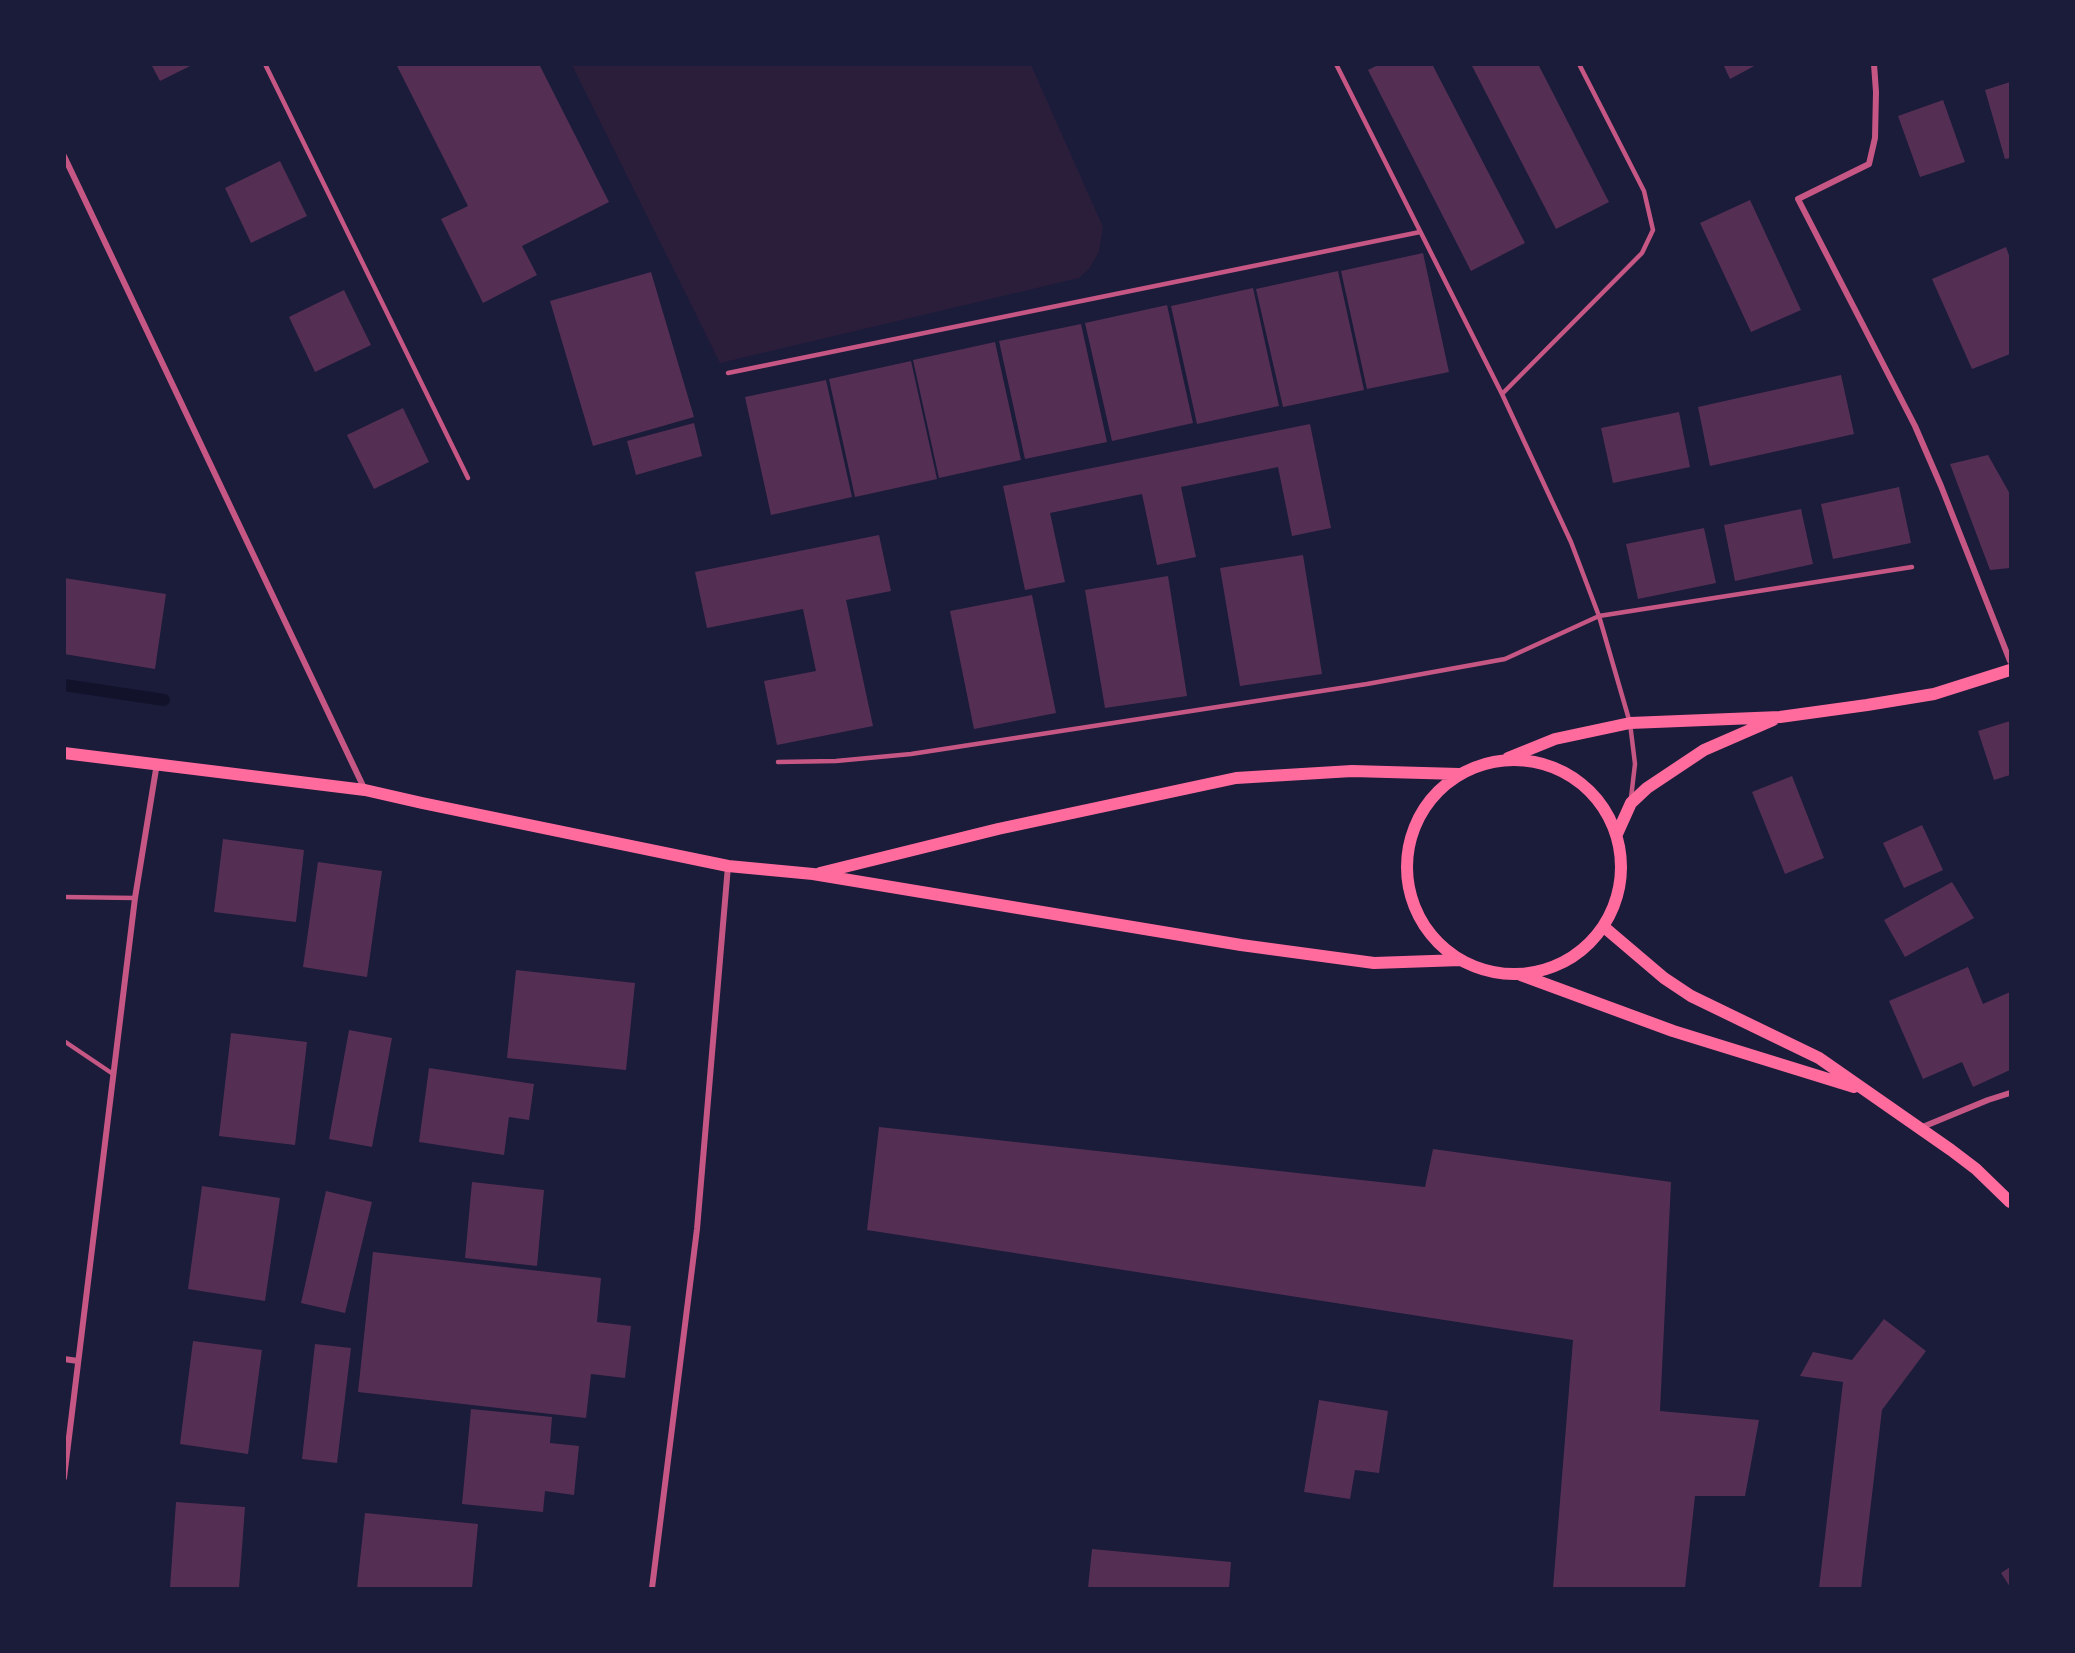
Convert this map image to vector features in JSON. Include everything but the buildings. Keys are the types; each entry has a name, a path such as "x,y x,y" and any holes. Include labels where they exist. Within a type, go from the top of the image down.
{"main road":[{"path":"1866,1091 1673,1031 1520,975 1489,971 1461,960 1432,936 1413,904 1406,867 1413,830 1431,798 1459,774 1481,764 1504,759 1555,739 1630,723 1780,717 1934,694 2010,670"},
{"path":"1617,834 1631,803 1647,788 1704,750 1780,717"},
{"path":"64,753 365,790 729,866 813,874 1324,957 1374,963 1461,960"},
{"path":"1504,759 1541,762 1573,777 1600,802 1617,834 1622,870 1617,899 1604,927 1581,951 1552,968 1520,975"},
{"path":"813,874 998,829 1236,778 1352,771 1459,774"},
{"path":"1604,927 1664,978 1682,990 1819,1058 1976,1169 2010,1202"}],"street":[{"path":"1874,64 1875,138 1869,164 1798,199 1915,426 2010,662"},
{"path":"64,156 365,790"},
{"path":"64,1478 135,898 158,763"},
{"path":"651,1588 698,1229 729,866"},
{"path":"1920,1128 2010,1093"},
{"path":"64,1359 78,1361"}],"lane":[{"path":"265,64 468,478"},
{"path":"1336,64 1502,394 1570,542 1599,616 1630,723 1635,764 1631,803"},
{"path":"1502,394 1642,253 1653,230 1644,190 1579,64"},
{"path":"728,374 1420,232"},
{"path":"778,762 836,761 911,754 1355,686 1505,659 1599,616 1912,567"},
{"path":"64,897 135,898"},
{"path":"64,1041 113,1074"}],"shaded area":[{"path":"572,65 1031,65 1103,227 1099,252 1089,269 1079,278 720,363"}],"waterway":[{"path":"64,685 164,700"}]}
